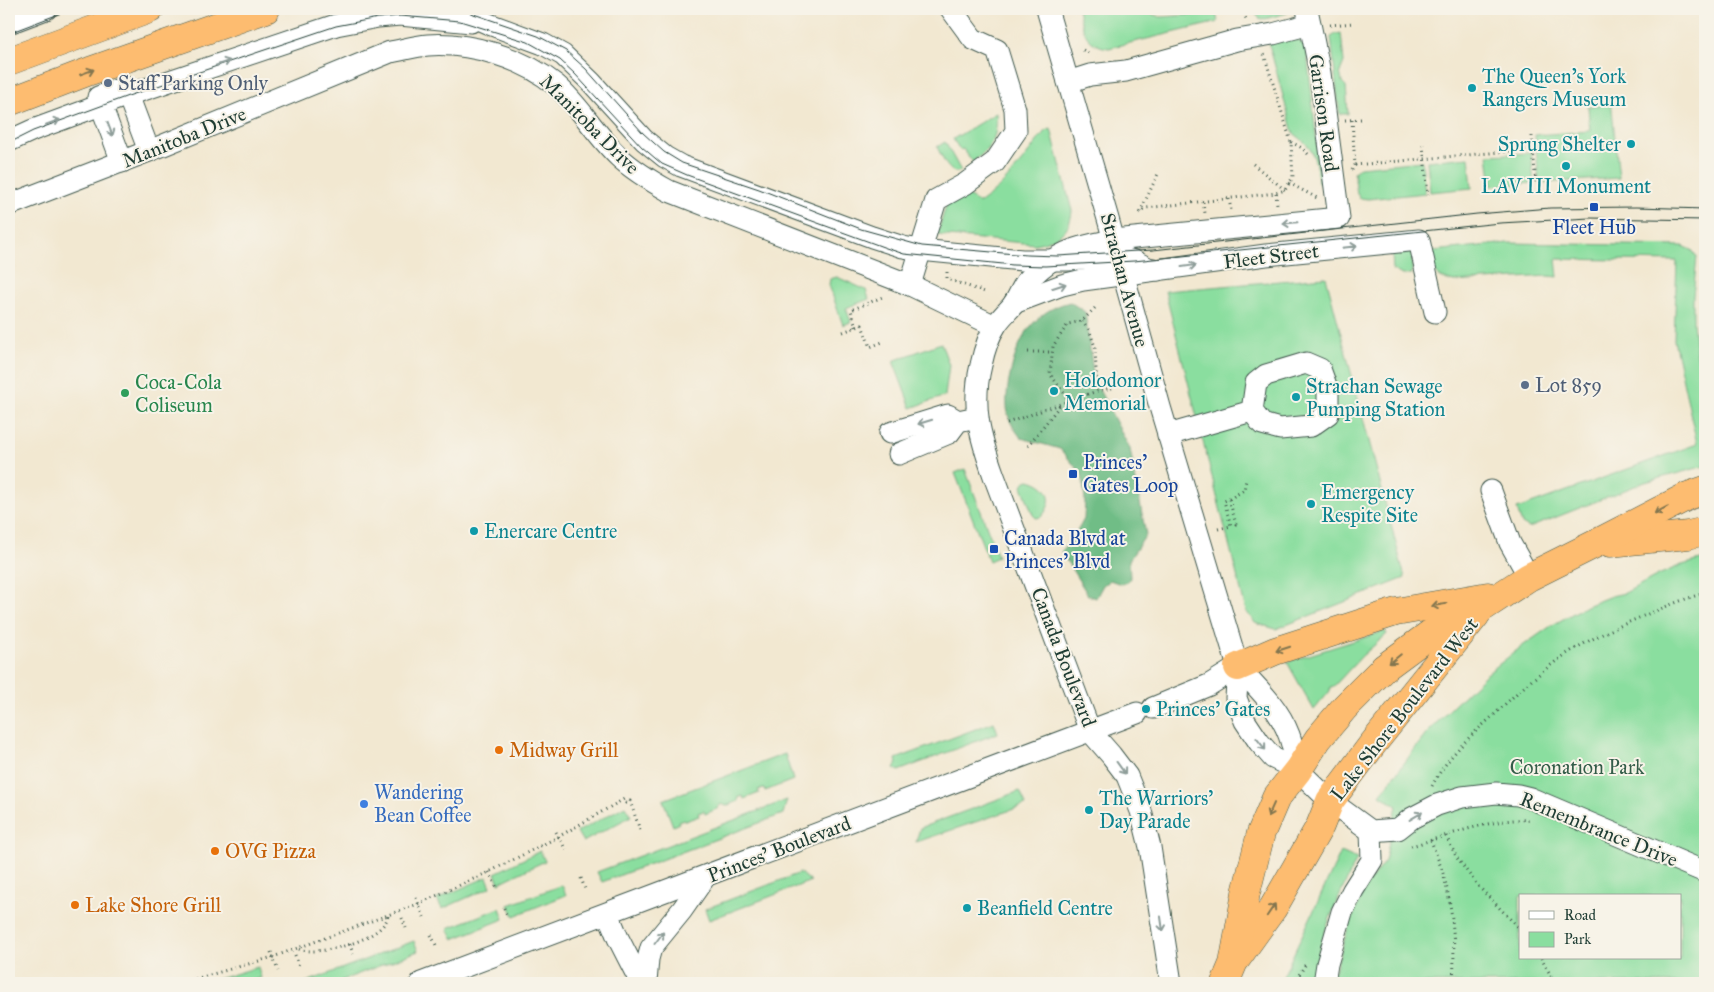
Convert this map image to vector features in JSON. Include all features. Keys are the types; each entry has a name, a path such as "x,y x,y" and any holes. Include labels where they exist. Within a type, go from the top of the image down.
{"highway":[{"path":"9,61 150,9"},
{"path":"9,102 90,71 266,9"},
{"name":"Lake Shore Boulevard West","path":"1229,974 1261,833 1276,798 1298,770 1318,739 1344,707 1384,668 1430,634 1493,601 1529,577 1688,496 1705,490"},
{"name":"Lake Shore Boulevard West","path":"1593,545 1705,531"},
{"path":"1238,666 1396,612 1493,601"},
{"name":"Lake Shore Boulevard West","path":"1229,974 1273,908 1320,826 1330,801 1372,746 1493,601"}],"street":[{"path":"9,23 46,9"},
{"path":"455,9 492,16 563,55 591,82 644,140 665,157 681,166 872,237 920,250 1017,259 1052,260"},
{"path":"910,285 936,200 964,184 995,162 1016,131 1015,109 997,50 973,39 951,9"},
{"name":"Strachan Avenue","path":"1047,9 1168,435 1238,666 1236,698 1245,721 1259,742 1273,758 1298,770 1330,801"},
{"path":"128,95 355,20 400,15 460,20 492,16"},
{"path":"482,51 492,16"},
{"path":"1068,82 1090,75 1126,70 1237,40 1273,34 1308,16"},
{"name":"Garrison Road","path":"1308,16 1320,73 1339,218"},
{"name":"Manitoba Drive","path":"9,204 122,162 390,52 428,45 466,47 499,55 530,67 556,86 578,108 618,156 643,177 669,191 910,285 995,326"},
{"path":"122,162 98,97 125,87 149,151"},
{"path":"9,141 101,105"},
{"name":"Fleet Street","path":"1118,257 1339,218"},
{"name":"Fleet Street","path":"1118,257 1158,270 1266,255 1419,240 1435,312"},
{"path":"995,326 1014,303 1026,281 1068,250 1082,246 1118,257"},
{"path":"1014,303 1062,285 1083,280 1118,257"},
{"name":"Canada Boulevard","path":"995,326 983,355 976,395 968,419 984,446 1090,731 1112,755 1127,776 1141,810 1150,847 1170,983"},
{"path":"1168,435 1252,411"},
{"path":"890,433 948,415 968,419"},
{"path":"899,454 949,433 968,419"},
{"path":"1491,491 1510,543 1529,577"},
{"name":"Strachan Avenue","path":"1238,666 1270,701 1281,719 1290,735 1298,770"},
{"name":"Princes' Boulevard","path":"420,983 608,914 1137,713 1209,685 1238,666"},
{"name":"Remembrance Drive","path":"1371,831 1398,829 1412,818 1453,799 1496,793 1518,795 1530,798 1705,872"},
{"path":"1324,983 1327,964 1342,912 1372,860 1371,831 1330,801"},
{"path":"646,983 651,948 682,910 705,876"},
{"path":"608,914 641,983"}],"path":[{"path":"1158,174 1139,213 1146,208 1276,193 1285,190 1293,177 1291,142 1259,36 1240,9"},
{"path":"1352,120 1356,164 1534,150"},
{"path":"1532,136 1536,185"},
{"path":"1291,142 1302,148 1310,156 1312,164"},
{"path":"1423,144 1428,195"},
{"path":"1253,164 1285,190"},
{"path":"1289,183 1318,199 1317,190"},
{"path":"946,266 947,279 985,292"},
{"path":"856,327 851,310 886,296"},
{"path":"1070,401 1050,374 1053,346 1068,324 1082,321 1098,306"},
{"path":"1082,321 1090,332 1095,347 1097,391"},
{"path":"843,332 862,325 870,347 885,341"},
{"path":"1028,352 1052,352"},
{"path":"1007,423 1097,391 1112,388"},
{"path":"1028,446 1060,404"},
{"path":"1231,526 1224,501 1244,490 1246,480"},
{"path":"1218,529 1238,524 1229,499"},
{"path":"1428,793 1441,769 1456,752 1523,687 1552,664 1579,646 1613,629 1705,593"},
{"path":"182,983 197,981 273,957 418,904 489,872 558,837 624,799 626,803 630,801 641,833"},
{"path":"1405,846 1468,829 1514,820 1532,821"},
{"path":"556,832 566,850"},
{"path":"1446,836 1457,858 1478,886 1519,928"},
{"path":"1431,840 1446,883 1450,907 1453,940 1453,983"},
{"path":"489,872 497,888"},
{"path":"581,878 585,888"},
{"path":"416,898 424,917"},
{"path":"504,908 508,917"},
{"path":"299,948 305,951 317,952 333,950 350,944 383,926 388,919 388,915"},
{"path":"402,918 406,928"},
{"path":"431,935 436,945"},
{"path":"350,944 353,954"},
{"path":"271,952 278,971"},
{"path":"295,955 299,966"},
{"path":"1542,960 1555,983"}],"green space":[{"path":"1078,9 1134,9 1161,17 1216,13 1218,22 1109,48 1094,43 1086,35"},
{"path":"1251,9 1289,9 1287,13 1261,20"},
{"path":"1341,33 1344,62 1340,72 1342,82 1346,86 1348,114 1340,114 1339,110 1331,37"},
{"path":"1289,39 1301,42 1307,52 1321,183 1318,183 1313,154 1305,143 1293,133 1269,44"},
{"path":"1611,99 1619,178 1539,183 1535,135 1590,131 1588,107 1600,106 1600,100"},
{"path":"996,113 995,135 985,151 973,162 963,149 960,150 953,139"},
{"path":"1051,129 1072,211 1071,219 1061,234 1055,238 1035,244 937,235 947,203 959,194 968,196 980,203 990,196 1007,179 1045,131"},
{"path":"945,142 961,171 953,171 944,160 937,147"},
{"path":"1531,153 1534,183 1492,186 1488,155"},
{"path":"1469,157 1472,188 1430,192 1427,161"},
{"path":"1422,161 1425,193 1368,199 1360,198 1357,194 1354,172 1360,167"},
{"path":"1508,243 1683,246 1692,250 1697,257 1693,296 1693,323 1696,350 1705,392 1705,466 1645,482 1529,528 1522,524 1517,509 1697,444 1674,340 1677,261 1556,259 1558,277 1454,282 1440,277 1433,268 1429,258 1433,251"},
{"path":"1412,252 1412,274 1402,275 1393,270 1392,254"},
{"path":"837,277 866,290 869,299 846,308 851,322 843,325 829,285 830,279"},
{"path":"1326,277 1405,578 1276,629 1255,623 1246,611 1165,291"},
{"path":"1070,302 1085,312 1094,380 1130,449 1146,535 1129,560 1130,578 1127,582 1121,584 1110,580 1103,585 1096,598 1088,595 1061,552 1074,537 1084,519 1085,500 1082,474 1060,449 1021,438 1010,421 1007,408 1010,376 1022,339 1046,312"},
{"path":"941,343 949,365 945,396 911,408 893,361"},
{"path":"965,469 998,557 989,561 955,473"},
{"path":"1029,480 1042,486 1048,494 1048,505 1041,517 1036,518 1033,515 1022,486 1024,482"},
{"name":"Coronation Park","path":"1705,559 1705,983 1331,983 1348,928 1365,887 1385,861 1397,806 1380,795 1427,733 1483,677 1551,626 1586,606 1611,596 1625,593 1658,575 1682,565"},
{"path":"1385,631 1387,634 1362,656 1334,686 1330,687 1330,691 1314,710 1287,662"},
{"path":"994,722 998,733 899,771 894,768 897,763 896,759"},
{"path":"785,754 793,780 765,791 764,789 758,790 759,793 744,799 743,796 738,798 739,801 725,806 723,804 718,806 719,808 705,814 704,811 698,813 699,816 685,821 684,819 678,821 679,823 673,826 663,800"},
{"path":"1020,791 1026,805 916,842 920,828"},
{"path":"787,800 783,814 602,882 597,872"},
{"path":"625,806 631,816 583,842 577,832"},
{"path":"540,851 545,861 499,883 495,873"},
{"path":"1341,852 1357,859 1324,935 1319,950 1313,983 1280,983"},
{"path":"800,873 811,881 709,920 705,909"},
{"path":"487,877 491,887 442,909 437,899"},
{"path":"562,885 566,895 514,916 509,905"},
{"path":"500,908 504,919 453,939 448,928"},
{"path":"414,941 418,951 335,983 304,983"},
{"path":"258,967 261,978 244,983 205,983"}],"tram line":[{"path":"9,33 72,9"},
{"path":"459,9 538,36 566,51 586,69 643,133 664,152 682,163 759,189 861,229 922,246 1058,256 1153,250 1477,214 1550,208 1636,207 1705,209"},
{"path":"9,143 33,131 128,96 336,26 400,16 460,21 528,42 560,60 642,147 662,164 687,175 904,254 1013,265 1045,266 1134,261 1500,223 1590,218 1705,220"}],"place":[{"name":"Staff Parking Only","path":"108,83"},
{"name":"The Queen's York Rangers Museum","path":"1472,88"},
{"name":"Sprung Shelter","path":"1631,144"},
{"name":"LAV III Monument","path":"1566,166"},
{"name":"Fleet Hub","path":"1594,207"},
{"name":"Lot 859","path":"1525,385"},
{"name":"Holodomor Memorial","path":"1054,391"},
{"name":"Coca-Cola Coliseum","path":"125,393"},
{"name":"Strachan Sewage Pumping Station","path":"1296,397"},
{"name":"Princes' Gates Loop","path":"1073,474"},
{"name":"Emergency Respite Site","path":"1311,504"},
{"name":"Enercare Centre","path":"474,531"},
{"name":"Canada Blvd at Princes' Blvd","path":"994,549"},
{"name":"Princes' Gates","path":"1146,709"},
{"name":"Midway Grill","path":"499,750"},
{"name":"Wandering Bean Coffee","path":"364,804"},
{"name":"The Warriors' Day Parade","path":"1089,810"},
{"name":"OVG Pizza","path":"215,851"},
{"name":"Lake Shore Grill","path":"75,905"},
{"name":"Beanfield Centre","path":"967,908"}]}
